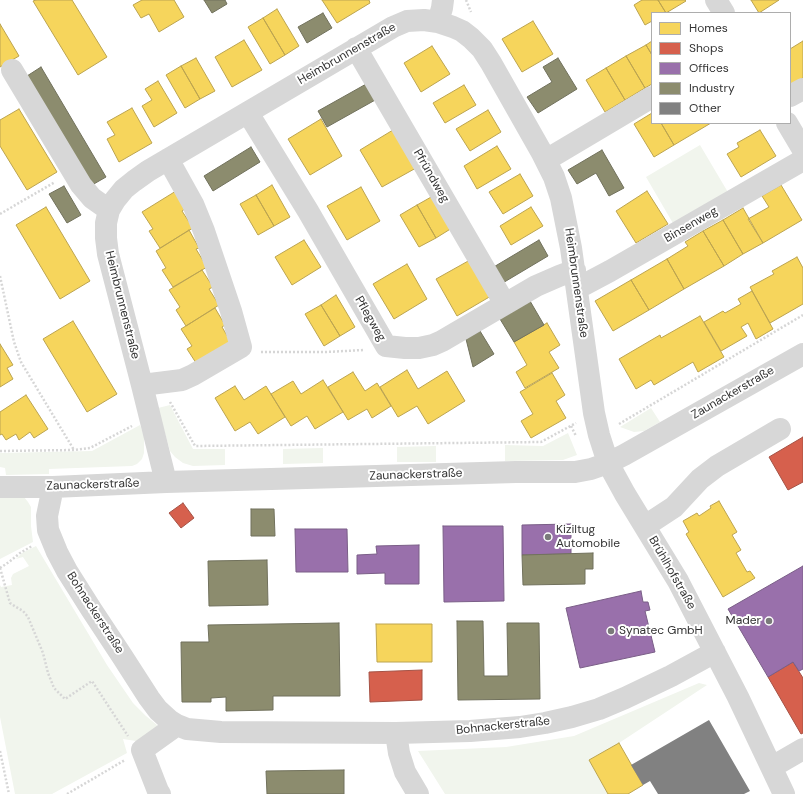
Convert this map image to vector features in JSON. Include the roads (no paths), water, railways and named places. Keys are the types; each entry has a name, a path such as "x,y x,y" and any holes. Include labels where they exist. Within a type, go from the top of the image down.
{"street":[{"path":"438,22 443,0"},
{"path":"716,0 723,12"},
{"name":"Heimbrunnenstraße","path":"166,482 108,254 106,223 109,210 115,200 129,185 148,171 393,27 407,21 424,20 438,22 462,31 482,49 505,86 554,177 567,224 594,413 599,436 608,463"},
{"name":"Pfründweg","path":"356,48 505,304"},
{"path":"12,70 81,185 92,198 109,210"},
{"path":"791,95 803,89"},
{"path":"546,160 651,98"},
{"name":"Pflegweg","path":"248,112 308,211 386,346 419,348 433,345 536,286 554,278 576,279"},
{"path":"788,124 803,150"},
{"path":"146,401 241,347 231,311 204,231 193,204 168,159"},
{"name":"Binsenweg","path":"576,279 610,271 803,160"},
{"name":"Zaunackerstraße","path":"0,487 53,487 166,482 516,472 575,472 591,469 608,463 803,354"},
{"path":"645,526 674,507 700,479 717,466 780,429"},
{"name":"Brühlhofstraße","path":"608,463 678,581 715,652 784,794"},
{"name":"Bohnackerstraße","path":"53,487 47,516 48,530 67,571 158,710 177,725 187,729 221,732 396,733 496,730 545,723 599,709 643,690 715,652"},
{"path":"160,794 142,750 177,725"},
{"path":"396,733 399,752 405,772 418,794"},
{"path":"772,767 803,749"}],"place":[{"name":"Kiziltug Automobile","path":"548,537"},
{"name":"Mader","path":"769,621"},
{"name":"Synatec GmbH","path":"611,631"}]}
